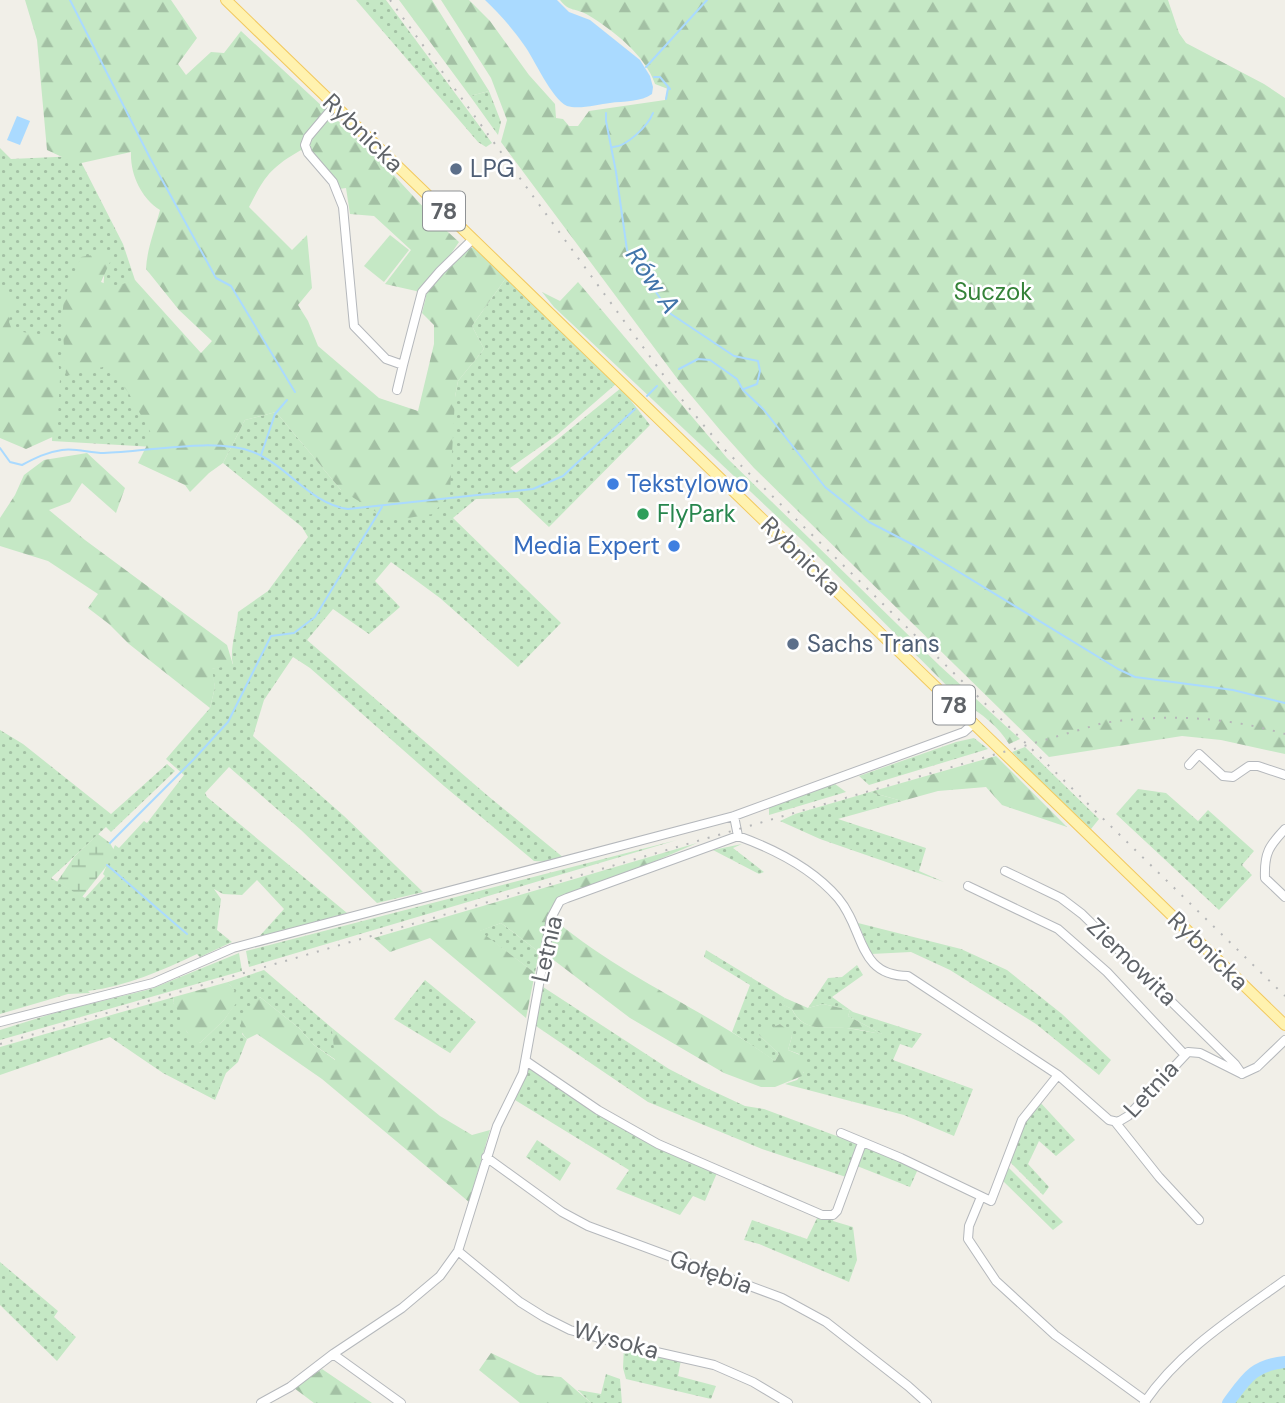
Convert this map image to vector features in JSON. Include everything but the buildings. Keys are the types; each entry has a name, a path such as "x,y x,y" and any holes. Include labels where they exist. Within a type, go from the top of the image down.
{"main road":[{"name":"Rybnicka","path":"226,0 1285,1025"}],"street":[{"path":"335,105 308,137 305,145 308,153 333,182 343,207 354,326 386,359 403,365"},
{"path":"397,390 422,292 473,239"},
{"path":"0,1022 153,983 233,948 734,816 964,732 974,723"},
{"path":"1189,765 1199,754 1223,776 1233,777 1249,765 1285,775"},
{"path":"734,816 738,836"},
{"path":"1285,829 1271,844 1265,858 1265,878 1285,897"},
{"name":"Letnia","path":"266,1402 402,1308 440,1276 458,1251 496,1126 523,1073 551,918 560,901 738,836 810,872 826,886 850,916 871,963 885,973 908,976 1058,1075 1116,1123 1128,1116 1184,1054 1194,1051 1200,1053 1242,1074"},
{"name":"Ziemowita","path":"1005,871 1061,898 1083,914 1236,1064 1242,1074"},
{"path":"968,886 1058,929 1107,972 1184,1054"},
{"path":"1242,1074 1257,1067 1285,1040"},
{"path":"526,1061 598,1110 658,1144 822,1215 833,1215 837,1211 862,1143"},
{"path":"841,1133 991,1201 1018,1127 1032,1105 1058,1075"},
{"path":"1116,1123 1159,1177 1199,1220"},
{"name":"Gołębia","path":"486,1157 562,1212 588,1226 782,1298 818,1317 880,1363 927,1403"},
{"path":"981,1198 969,1226 968,1239 996,1281 1055,1335 1145,1402 1168,1371 1187,1353 1285,1280"},
{"name":"Wysoka","path":"458,1251 520,1302 570,1330 714,1365 753,1382 788,1403"},
{"path":"333,1354 401,1403"}],"green space":[{"path":"25,0 171,0 197,38 178,64 186,75 211,52 224,53 241,31 378,158 459,242 448,258 473,247 506,278 472,326 484,349 458,381 450,493 433,514 395,520 386,518 341,490 276,412 245,420 223,463 190,492 185,485 138,463 152,435 128,392 107,366 66,376 62,318 64,298 81,257 115,251 101,282 113,287 135,280 201,353 212,341 179,310 146,269 160,210 147,199 138,185 132,169 131,152 77,164 47,150 37,40","holes":["301,150 332,190 346,188 350,214 374,216 411,250 385,284 416,291 426,297 422,313 434,325 434,344 418,411 379,398 318,346 298,305 312,288 307,235 292,250 249,207 269,174"]},
{"path":"356,0 386,0 492,143 486,147 478,142"},
{"path":"399,0 432,0 489,91 470,96"},
{"name":"Suczok","path":"441,0 469,0 490,21 529,75 555,104 556,118 563,119 569,126 578,126 589,111 665,100 668,89 655,84 644,63 618,36 560,0 1168,0 1179,33 1186,43 1285,98 1285,754 1221,740 1182,736 1049,757 754,468 679,381 501,142 507,120 491,78"},
{"path":"489,91 501,122 498,135 470,96"},
{"path":"0,148 11,159 78,156 123,244 138,289 103,293 105,262 90,264 116,358 165,441 154,447 52,441 54,380 4,334 0,305"},
{"path":"390,235 409,250 384,282 364,266"},
{"path":"506,278 616,384 557,435 510,468 516,473 621,388 650,425 549,527 518,498 476,499 453,518 561,623 518,667 440,598 391,562 375,581 400,607 369,634 333,609 307,640 564,858 549,862 534,861 310,668 293,657 264,700 253,736 344,816 423,892 377,903 301,830 229,767 205,793 207,797 347,913 257,939 284,909 257,880 242,895 223,894 214,889 221,899 217,930 232,942 200,957 197,954 130,982 88,991 90,993 68,994 0,1014 0,730 23,744 111,814 167,764 175,771 111,832 106,827 51,878 85,898 105,876 103,874 115,845 119,848 144,821 147,823 184,775 166,759 210,708 215,687 211,669 233,664 238,612 268,591 308,537 302,527 223,463 245,420 276,412 341,490 455,397 458,381 484,349 472,326"},
{"path":"578,282 727,458 940,666 1020,739 1009,744 989,721 964,703 803,541 554,307 542,292 560,301"},
{"path":"0,294 15,300 9,322 12,330 56,338 60,379 57,435 26,449 0,438"},
{"path":"87,453 125,488 116,513 82,483 70,502 49,510 85,540 227,645 233,665 212,669 215,687 210,708 88,608 98,594 48,561 0,546 0,518 24,475 44,460"},
{"path":"974,738 988,749 869,785 859,776 956,742"},
{"path":"1025,747 1099,819 1091,829 1012,752"},
{"path":"996,756 1067,827 1002,805 986,787 938,791 902,801 870,792"},
{"path":"835,784 846,792 769,815 769,807"},
{"path":"1138,789 1166,793 1198,821 1208,810 1254,851 1242,865 1252,875 1219,910 1116,814"},
{"path":"870,792 902,801 838,819 926,848 919,871 944,882 820,839 780,821"},
{"path":"98,834 110,843 116,854 82,897 57,882 74,857"},
{"path":"677,840 249,967 246,951"},
{"path":"697,843 621,876 560,898 551,909 539,952 501,923 480,931 535,973 526,1018 430,938 390,952 374,938"},
{"path":"742,844 733,848 764,872 759,874 713,850"},
{"path":"556,921 609,959 721,1025 775,1061 779,1054 758,1034 780,1024 792,1036 788,1050 805,1057 806,1067 802,1076 775,1087 761,1087 724,1073 630,1018 547,955"},
{"path":"501,923 539,952 535,973 479,931"},
{"path":"858,923 961,949 1007,970 1062,1014 1111,1060 1099,1075 1036,1024 950,970 911,952 871,954"},
{"path":"706,950 785,998 782,1004 792,1009 802,1022 808,1025 882,1034 848,1016 850,1010 823,1004 808,1008 828,978 842,977 857,965 863,975 832,997 853,1012 922,1034 912,1048 900,1044 893,1060 973,1089 954,1136 904,1115 785,1084 797,1080 804,1072 799,1054 788,1050 792,1036 780,1024 759,1035 779,1054 775,1061 732,1032 750,985 704,957"},
{"path":"239,953 242,971 0,1040 0,1030 61,1011 151,989"},
{"path":"264,970 332,1028 336,1060 314,1045 299,1028 260,997 242,1034 247,1039 238,1062 226,1073 215,1100 163,1073 110,1037 0,1075 0,1047 174,997 173,1003 187,1032 200,1043 224,1020 239,998 228,982"},
{"path":"425,980 476,1022 450,1053 394,1019"},
{"path":"228,982 240,998 224,1020 200,1043 184,1028 173,1003 174,997"},
{"path":"540,985 669,1069 702,1086 745,1106 764,1109 858,1144 846,1177 762,1149 648,1102 536,1026"},
{"path":"260,997 335,1060 332,1028 440,1116 472,1135 490,1130 469,1202 322,1079 257,1034 247,1039 241,1022"},
{"path":"785,998 808,1008 823,1004 850,1010 848,1016 884,1035 855,1029 808,1025 802,1022 792,1009 781,1004"},
{"path":"528,1067 717,1173 705,1201 693,1196 680,1215 616,1189 629,1170 515,1100"},
{"path":"1039,1101 1075,1140 1056,1156 1039,1141 1028,1164 1049,1187 1043,1195 1010,1162 1027,1117"},
{"path":"537,1140 571,1163 560,1181 526,1157"},
{"path":"867,1148 918,1169 910,1187 857,1166 862,1150"},
{"path":"1008,1167 1063,1222 1053,1230 1003,1181"},
{"path":"818,1216 835,1216 833,1221 853,1227 857,1260 849,1282 744,1240 752,1220 807,1239"},
{"path":"0,1262 58,1311 54,1317 76,1337 57,1361 0,1305"},
{"path":"624,1347 681,1360 678,1376 716,1386 711,1399 626,1379 623,1368"},
{"path":"491,1353 537,1375 561,1377 591,1403 520,1403 479,1370"},
{"path":"1272,1367 1285,1367 1285,1403 1233,1403 1255,1375"},
{"path":"322,1369 372,1403 314,1403 294,1388"},
{"path":"606,1374 620,1379 622,1403 591,1403 578,1390 601,1394"}],"water":[{"path":"485,0 557,0 569,12 590,20 640,60 650,76 652,94 632,101 583,107 567,106 549,87 515,33"},
{"path":"17,116 30,121 20,145 7,140"}],"waterway":[{"path":"70,0 150,158 216,278 231,286 295,392"},
{"path":"646,67 707,0"},
{"path":"654,77 660,77 670,89"},
{"path":"666,99 668,88"},
{"name":"Rów A","path":"606,113 627,250 671,314 734,356 758,361 760,371 757,384 744,389"},
{"path":"613,147 624,144 636,135 653,113"},
{"path":"679,369 698,359 710,360 737,379 743,390 764,410 825,487 869,522 923,550 1118,669 1135,677 1233,690 1285,703"},
{"path":"647,396 657,386"},
{"path":"261,455 275,414 287,400"},
{"path":"0,448 10,462 22,465 46,454 67,450 104,453 200,445 237,448 265,458 322,500 348,509 533,489 563,476 635,409"},
{"path":"110,843 228,722 271,636 294,633 315,617 382,507"},
{"path":"107,865 187,934"},
{"path":"1228,1403 1251,1375 1265,1366 1285,1362"}],"railway":[{"path":"390,0 678,395 723,448 1285,996"},
{"path":"0,1044 1103,723 1149,718 1194,718 1240,723 1285,734"}],"place":[{"name":"LPG","path":"456,169"},
{"name":"Tekstylowo","path":"613,484"},
{"name":"FlyPark","path":"643,514"},
{"name":"Media Expert","path":"674,546"},
{"name":"Sachs Trans","path":"793,644"}]}
